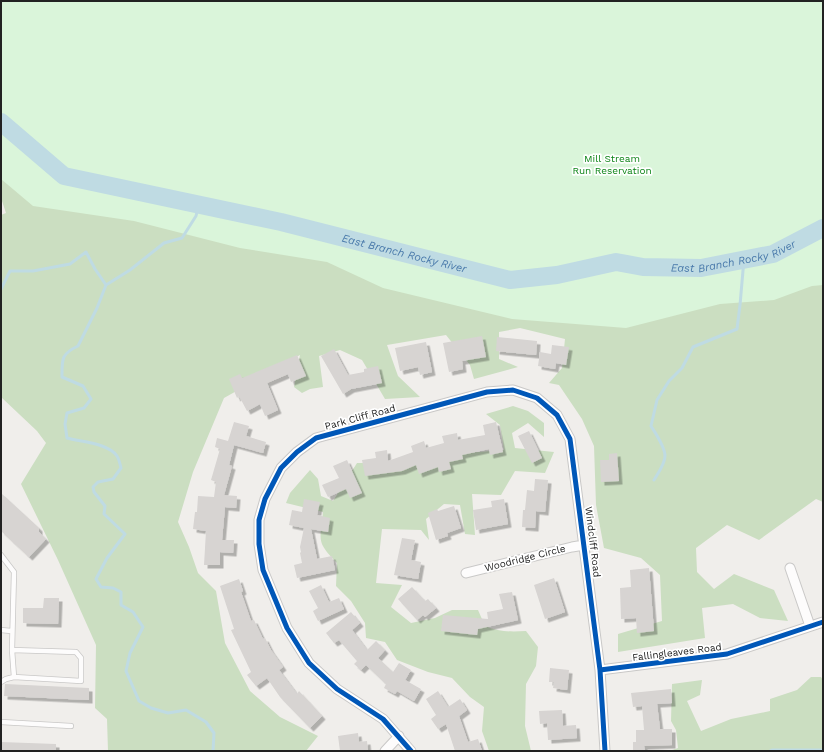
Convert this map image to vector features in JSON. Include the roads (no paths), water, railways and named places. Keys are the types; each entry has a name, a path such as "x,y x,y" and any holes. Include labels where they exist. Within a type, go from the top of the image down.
{"street":[{"name":"Windcliff Road","path":"487,392 513,390 536,398 557,415 570,439 600,670 606,751"},
{"name":"Park Cliff Road","path":"411,751 382,719 337,689 309,663 287,628 263,570 259,544 259,520 265,499 282,468 297,452 316,438 487,392"},
{"name":"Woodridge Circle","path":"466,573 584,545"},
{"path":"790,568 810,626"},
{"name":"Fallingleaves Road","path":"600,670 727,654 823,622"},
{"path":"385,751 398,736"}],"lane":[{"path":"1,555 14,572 11,631 14,677"},
{"path":"1,630 11,631"},
{"path":"1,682 14,677 81,682 81,658 76,652 12,650"},
{"path":"1,722 71,726"}],"waterway":[{"name":"East Branch Rocky River","path":"1,122 64,176 281,222 510,280 557,275 616,262 643,267 701,268 773,254 823,228"},
{"path":"1,289 10,271 33,271 70,264 86,252 106,285 130,270 164,243 182,238 196,216 199,204"},
{"path":"654,480 665,459 665,452 651,426 657,400 669,381 682,368 693,347 737,329 744,259"},
{"path":"106,285 97,308 78,346 65,355 62,366 62,377 83,386 91,399 84,408 67,413 65,424 67,438 107,448 117,456 121,468 113,479 98,482 93,487 94,492 105,506 104,514 125,534 107,558 96,579 101,587 113,588 121,592 121,605 133,612 143,627 130,653 126,671 139,701 151,708 168,713 186,710 206,722 214,733 213,751"},
{"path":"770,751 823,750"}],"park label":[{"name":"Mill Stream Run Reservation","path":"612,164"}]}
